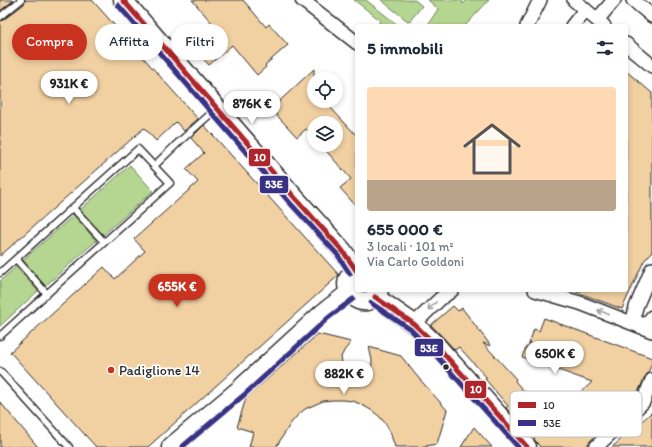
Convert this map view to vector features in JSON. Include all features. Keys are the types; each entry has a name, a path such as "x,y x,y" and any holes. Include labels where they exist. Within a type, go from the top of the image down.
{"street":[{"path":"123,0 342,250 355,267"},
{"path":"302,0 355,41"},
{"path":"528,24 540,0"},
{"path":"574,0 601,23 614,0"},
{"path":"633,0 652,16"},
{"path":"574,24 585,10"},
{"path":"628,46 652,66"},
{"path":"639,326 634,316 636,307 652,269"},
{"path":"355,271 352,273 347,283 349,293 353,298 361,301 367,301 377,293 414,324 436,345 510,428"},
{"path":"414,324 449,292"},
{"path":"542,292 580,303 652,331"},
{"path":"171,447 239,390 323,313 349,293"},
{"path":"639,326 649,322 652,317"},
{"path":"642,403 652,380"},
{"path":"518,437 527,447"},
{"path":"596,447 606,437"}],"lane":[{"path":"0,17 21,0"},
{"path":"154,166 217,108"},
{"path":"0,272 138,149 170,183 0,336"},
{"path":"73,208 104,242"},
{"path":"16,259 46,294"},
{"path":"0,371 68,447"}],"green space":[{"path":"354,0 366,0 396,24 379,24 380,20"},
{"path":"381,0 415,0 422,6 409,22"},
{"path":"428,0 462,0 463,4 467,0 489,0 467,24 428,24 438,9"},
{"path":"130,165 153,191 103,235 80,210"},
{"path":"74,215 96,241 45,286 23,260"},
{"path":"16,267 38,291 0,326 0,281"}],"building":[{"path":"0,0 14,0 0,11"},
{"path":"25,0 92,0 113,24 95,24 95,60 145,60 198,119 184,131 176,122 156,141 144,128 0,256 0,21 24,4"},
{"path":"192,0 243,0 266,27 269,24 288,45 265,65 266,67 257,75 232,45 228,48 228,24 211,24 212,23"},
{"path":"204,60 215,60 209,65"},
{"path":"628,73 652,93 652,252 644,261 622,309 577,292 628,292"},
{"path":"307,76 307,108 331,108 338,116 307,116 307,130 306,129 297,137 271,109"},
{"path":"343,121 355,134 355,205 340,188 351,179 327,152 343,152"},
{"path":"204,125 339,275 148,447 96,447 10,352 104,267 115,279 145,251 134,239 198,182 186,169 204,153 191,138"},
{"path":"453,306 458,311 462,308 491,346 483,343 516,379 515,381 524,391 510,391 510,412 506,408 508,406 485,379 487,378 459,347 455,350 431,325"},
{"path":"544,318 652,358 652,363 648,373 638,391 583,391 592,382 522,357 526,347 528,347 534,329 539,331"},
{"path":"318,334 351,342 341,357 343,368 371,375 372,360 369,347 401,356 447,410 437,444 426,446 427,447 395,447 390,432 379,416 353,401 333,400 323,401 305,409 291,423 276,447 249,447 253,432 237,427 246,398"},
{"path":"0,402 38,447 0,447"},
{"path":"652,412 652,447 612,447 624,437 642,437 642,421"},
{"path":"474,427 492,447 461,447"},
{"path":"535,437 594,437 588,444 588,447 540,447 534,439"}],"transit line":[{"name":"10","path":"123,0 342,250 355,269"},
{"name":"53E","path":"118,5 290,203 337,254 350,274"},
{"name":"10","path":"375,297 414,324 436,345 510,428"},
{"name":"53E","path":"182,447 244,395 328,318 353,299"},
{"name":"53E","path":"371,303 410,329 431,350 518,447"},
{"name":"10","path":"518,437 527,447"}],"place":[{"name":"Padiglione 14","path":"111,370"}]}
